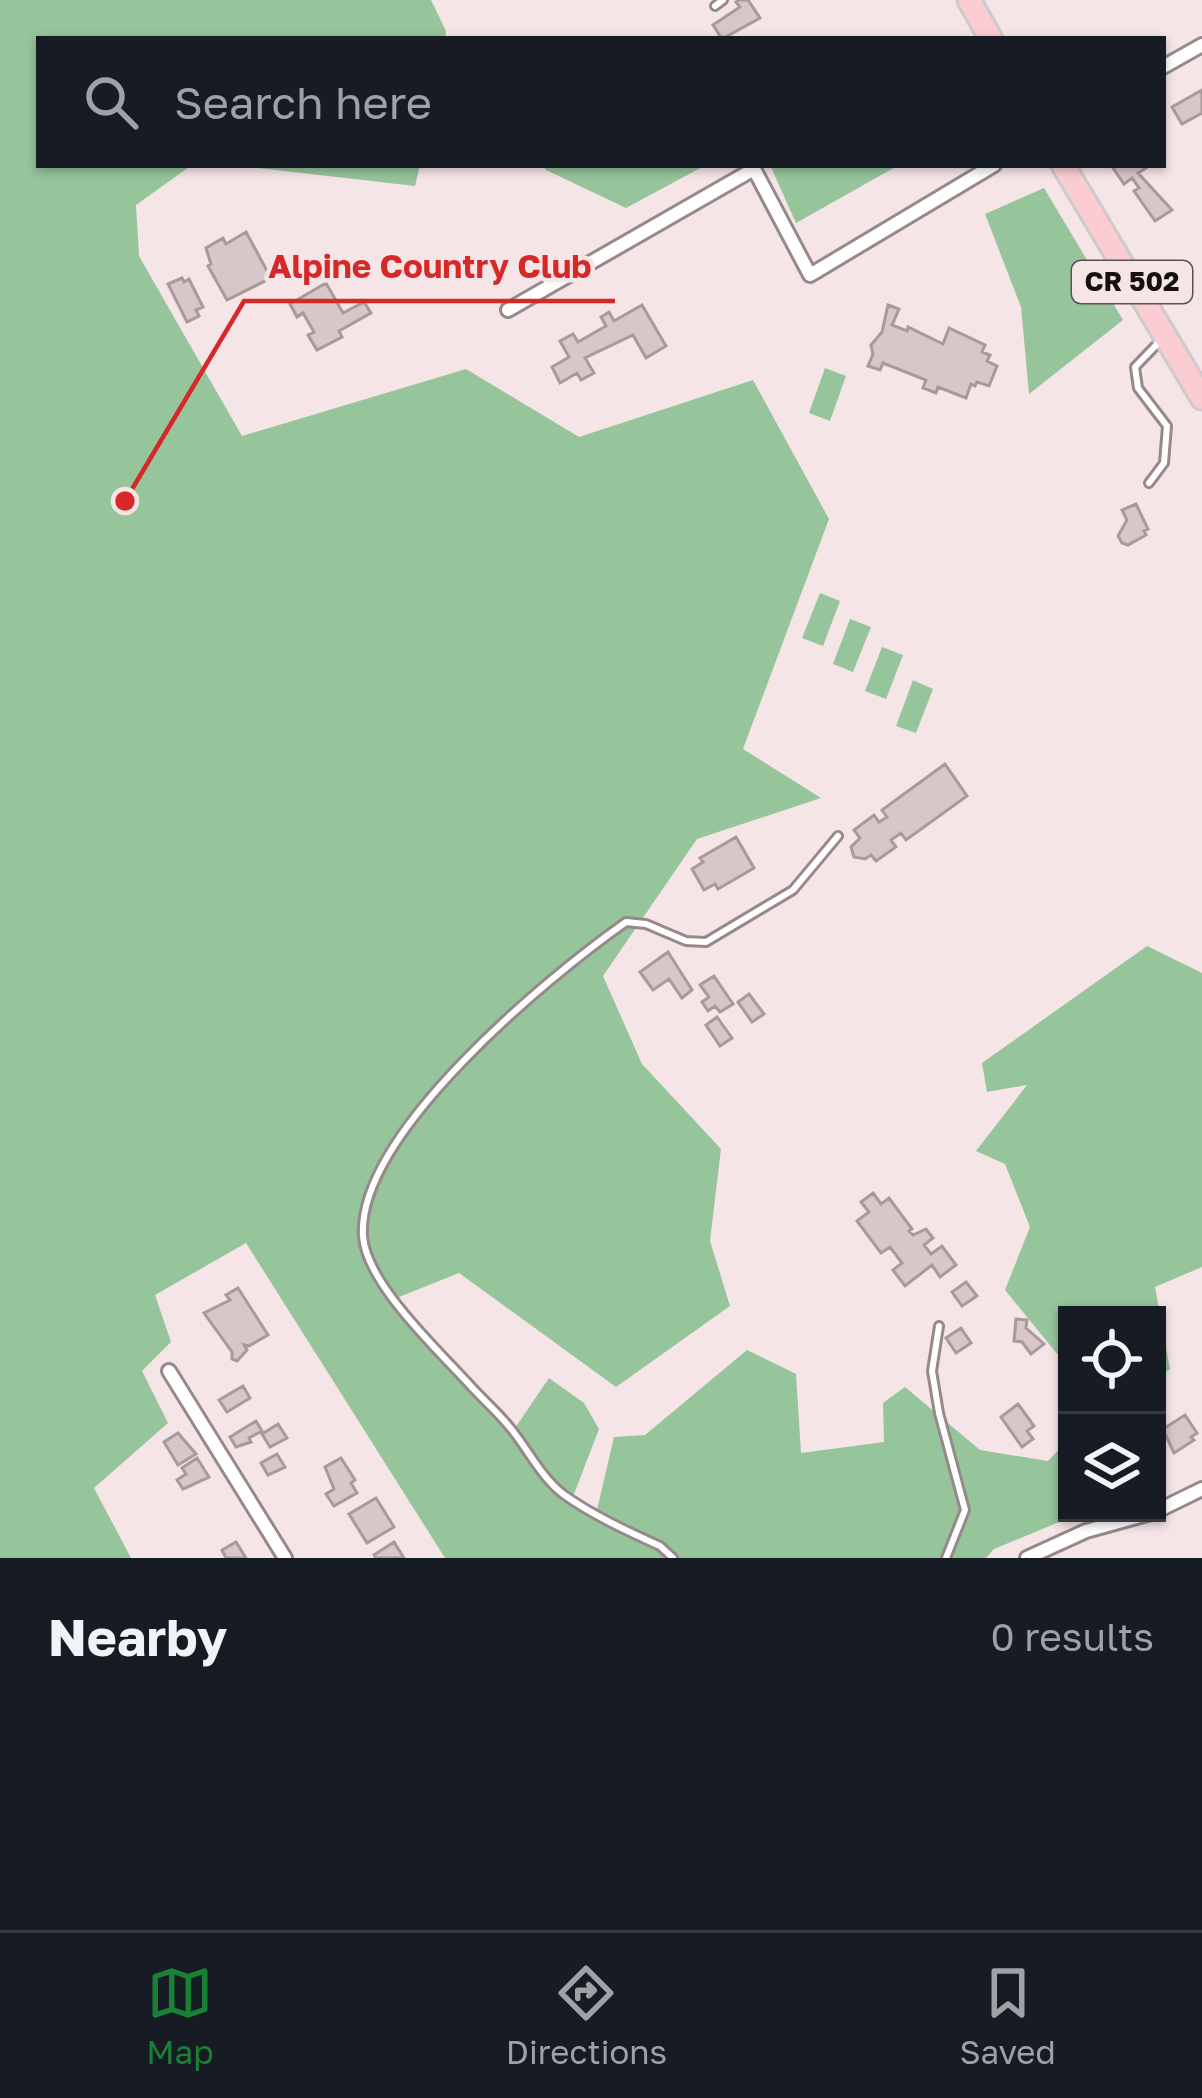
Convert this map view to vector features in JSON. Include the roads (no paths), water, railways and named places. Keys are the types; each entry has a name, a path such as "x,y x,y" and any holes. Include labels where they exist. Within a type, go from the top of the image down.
{"main road":[{"path":"969,0 989,36"},
{"name":"CR 502","path":"1065,168 1202,398"}],"street":[{"path":"1166,65 1202,45"},
{"path":"508,310 754,169 810,275 989,168"},
{"path":"169,1371 285,1558"},
{"path":"1166,1506 1202,1489"},
{"path":"1027,1558 1118,1522"}],"lane":[{"path":"1149,483 1164,463 1167,426 1138,388 1135,367 1165,337"},
{"path":"673,1558 660,1546 560,1492 371,1264 363,1238 367,1201 382,1163 489,1034 595,944 626,922 646,924 686,941 706,942 793,890 838,836"},
{"path":"939,1326 932,1371 965,1510 946,1558"}],"place":[{"name":"Alpine Country Club","path":"125,501"}]}
